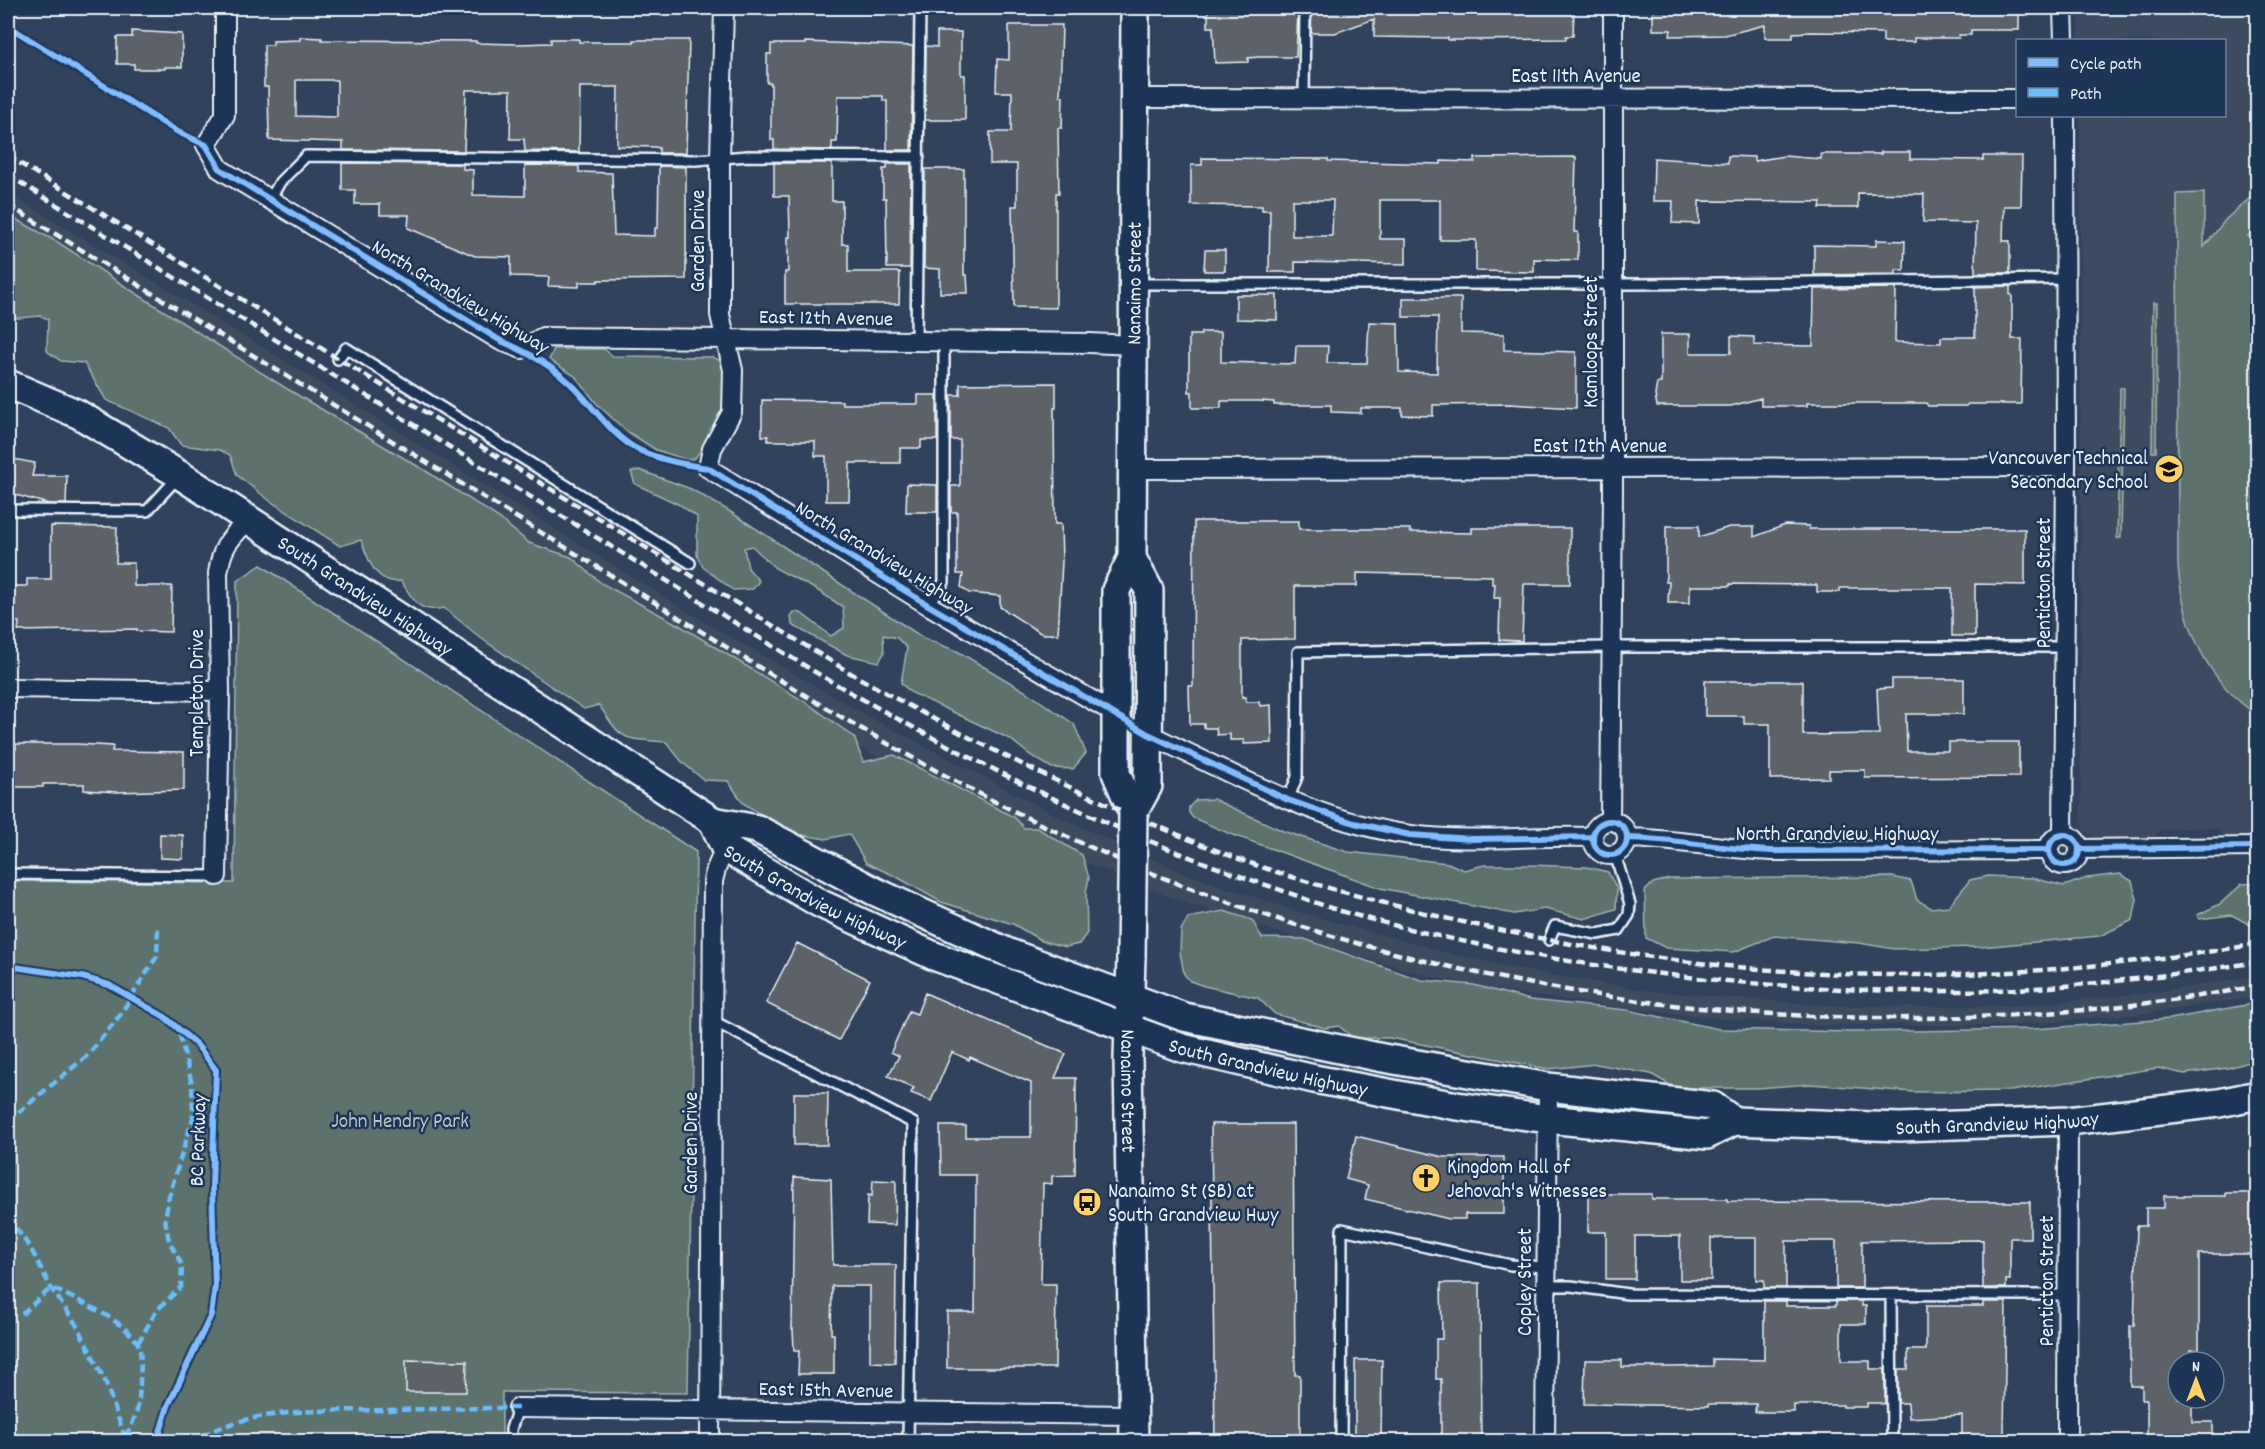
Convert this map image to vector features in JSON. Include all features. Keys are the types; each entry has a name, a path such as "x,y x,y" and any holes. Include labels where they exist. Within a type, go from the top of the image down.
{"main road":[{"name":"Nanaimo Street","path":"1134,1428 1128,1059 1133,813 1116,773 1116,590 1132,558 1135,8"},
{"name":"South Grandview Highway","path":"8,384 78,414 180,475 713,821 757,830 922,914 1009,953 1184,1017 1383,1058 1548,1087 1713,1106 1734,1120 1900,1127 2068,1121 2219,1103 2258,1095"},
{"name":"Nanaimo Street","path":"1132,558 1149,590 1148,786 1133,813"},
{"name":"South Grandview Highway","path":"713,821 725,848 821,903 934,956 1182,1048 1314,1079 1457,1106 1548,1119 1707,1135 1734,1120"}],"street":[{"name":"North Grandview Highway","path":"225,8 225,115 206,145 220,169 271,198 501,341 522,349"},
{"name":"Garden Drive","path":"708,468 712,449 732,412 733,370 720,315 720,158 724,8"},
{"name":"Kamloops Street","path":"1610,821 1613,8"},
{"path":"2063,8 2064,39"},
{"name":"East 11th Avenue","path":"1134,98 2016,99"},
{"name":"Penticton Street","path":"2062,835 2066,467 2065,117"},
{"name":"East 12th Avenue","path":"522,349 543,337 1133,345"},
{"name":"East 12th Avenue","path":"1133,469 2066,467"},
{"name":"North Grandview Highway","path":"708,468 928,604 1116,714"},
{"name":"Templeton Drive","path":"217,876 220,691 218,573 220,555 228,542 248,520"},
{"path":"8,688 220,691"},
{"path":"1148,734 1288,800 1354,823 1410,835 1472,839 1593,837"},
{"path":"1610,821 1619,823 1623,827 1627,838 1623,848 1609,855 1599,851 1593,837 1597,826 1610,821"},
{"path":"2062,835 2072,837 2079,849 2079,854 2073,862 2064,866 2051,859 2048,850 2054,838 2062,835"},
{"name":"North Grandview Highway","path":"1627,838 1658,838 1734,850 2048,850"},
{"path":"2079,849 2258,847"},
{"name":"Garden Drive","path":"710,1442 713,881 725,848"},
{"name":"Copley Street","path":"1545,1442 1548,1087"},
{"name":"Penticton Street","path":"2067,1442 2068,1121"},
{"name":"East 15th Avenue","path":"518,1408 908,1412 1134,1428"}],"lane":[{"path":"916,341 920,8"},
{"path":"1304,98 1305,8"},
{"path":"271,198 280,182 306,156 685,160 748,156 919,157"},
{"path":"1133,284 1612,284 2066,279"},
{"path":"928,604 944,582 944,341"},
{"path":"338,359 346,348 690,563"},
{"path":"8,510 147,511 180,475"},
{"path":"1288,800 1297,777 1298,652 1610,648 2065,648"},
{"path":"1549,940 1555,926 1598,934 1619,930 1629,915 1630,903 1615,854"},
{"path":"8,874 217,876"},
{"path":"713,1021 913,1122 908,1442"},
{"path":"1341,1442 1342,1229 1511,1265 1546,1267"},
{"path":"1546,1286 1571,1286 1628,1294 2068,1295"},
{"path":"1891,1295 1892,1442"},
{"path":"510,1442 511,1429 518,1408"}],"shaded area":[{"name":"Vancouver Technical Secondary School","path":"2079,8 2257,8 2257,837 2224,837 2218,828 2161,829 2155,837 2150,839 2102,839 2093,837 2083,829 2081,822 2080,117 2226,117 2226,39 2079,39"},
{"path":"8,193 259,345 701,620 873,719 1059,817 1183,873 1302,913 1444,952 1533,972 1650,991 1821,1005 1922,1007 2026,1005 2147,993 2257,976 2257,997 2148,1013 2013,1025 1818,1025 1725,1019 1530,995 1437,978 1309,942 1182,902 1053,849 987,817 765,696 8,231"}],"green space":[{"path":"2257,192 2257,226 2248,236 2258,236 2257,715 2224,685 2200,650 2185,610 2181,588 2178,566 2177,194 2204,193 2204,247 2226,219"},
{"path":"8,215 59,243 284,387 429,473 499,518 529,543 571,557 601,583 679,625 810,705 854,737 863,762 894,755 1014,817 1024,828 1037,828 1082,855 1089,878 1086,892 1087,933 1079,944 1066,947 1042,941 1013,924 941,902 897,877 866,863 849,834 826,839 790,833 743,803 728,781 704,780 683,763 666,742 632,739 625,736 619,732 599,705 584,709 482,639 444,608 428,609 418,604 401,581 392,581 379,575 370,562 361,540 340,546 270,501 237,475 230,455 220,450 181,445 169,428 106,400 84,363 61,361 47,351 48,319 41,316 8,319"},
{"path":"2153,303 2157,303 2156,452 2152,452"},
{"path":"554,349 604,349 613,356 712,357 721,361 726,367 729,388 720,425 695,458 687,460 656,450 625,430 597,404 575,376 549,360"},
{"path":"2120,388 2124,388 2121,538 2117,538"},
{"path":"639,470 691,489 729,511 925,639 957,651 1023,690 1074,724 1086,753 1073,769 1052,768 1030,755 1010,739 910,692 901,683 907,648 897,638 883,635 884,653 879,662 847,655 792,625 791,616 794,612 801,613 831,636 844,628 843,607 817,590 775,568 752,546 744,548 748,568 759,581 753,589 733,590 703,567 697,555 697,517 680,505 635,484 631,472"},
{"name":"John Hendry Park","path":"261,565 696,852 688,1393 502,1392 502,1441 8,1442 8,881 234,883 237,581"},
{"path":"1213,799 1283,831 1348,852 1448,863 1464,870 1484,865 1529,865 1586,867 1608,872 1617,889 1616,909 1584,919 1545,909 1514,914 1380,888 1228,833 1193,818 1189,813 1189,807 1196,800"},
{"path":"2120,874 2132,881 2137,899 2133,920 2100,936 1981,947 1894,949 1859,943 1774,936 1734,952 1666,948 1646,938 1645,891 1653,883 1669,879 1892,877 1911,881 1917,900 1931,908 1949,906 1970,880 1988,876 2032,878 2064,886 2087,878"},
{"path":"2257,883 2257,925 2252,926 2232,915 2199,919 2197,915 2220,904 2242,884"},
{"path":"1224,911 1252,920 1262,938 1304,939 1421,980 1474,985 1530,1000 1627,1010 1719,1029 1853,1032 2034,1029 2170,1019 2257,1003 2257,1060 2228,1068 2184,1074 2158,1068 2011,1091 1913,1092 1810,1084 1758,1088 1675,1088 1651,1074 1596,1064 1549,1069 1390,1038 1353,1038 1339,1026 1325,1028 1275,1014 1258,998 1190,981 1184,974 1180,952 1181,930 1188,918"}],"building":[{"path":"1208,8 1298,11 1296,57 1259,57 1248,58 1248,62 1215,63 1213,27 1208,27"},
{"path":"1316,8 1574,8 1573,36 1566,36 1566,39 1471,40 1374,37 1374,19 1335,33 1311,33 1312,11 1316,11"},
{"path":"1653,8 2019,8 2019,30 1971,30 1971,35 1959,35 1959,38 1914,38 1914,42 1883,42 1883,33 1811,32 1793,33 1793,38 1765,38 1765,25 1725,35 1670,36 1671,30 1653,30"},
{"path":"1009,25 1062,25 1060,96 1063,96 1062,128 1058,128 1056,308 1014,307 1012,206 1017,206 1017,164 990,164 990,132 1011,132 1012,92 996,92 997,59 1009,60"},
{"path":"132,31 182,34 182,67 134,69 134,64 117,64 117,37 132,37"},
{"path":"937,32 961,32 961,75 965,75 965,120 925,120 926,46 937,47"},
{"path":"300,37 322,38 322,40 476,41 476,43 518,44 551,43 551,39 579,39 579,42 689,40 686,153 659,153 659,148 655,147 617,146 618,87 580,87 579,152 525,151 524,139 510,139 511,90 466,90 464,151 343,150 343,142 269,140 268,87 264,87 264,45 273,45 273,41 300,40","holes":["296,80 337,80 337,117 296,116"]},
{"path":"805,42 913,46 911,150 887,150 887,101 883,101 883,96 838,96 837,142 832,142 832,150 774,149 774,140 771,140 771,83 767,83 767,54 771,54 771,44 805,44"},
{"path":"1881,152 1910,152 1910,159 1983,160 1983,156 2022,156 2021,206 2004,206 2003,241 2010,241 2010,273 1975,273 1976,223 1923,222 1924,194 1858,193 1858,208 1820,208 1821,202 1699,201 1699,224 1672,223 1673,201 1653,201 1654,158 1728,163 1728,156 1754,157 1754,161 1784,156 1821,159 1821,154 1881,154"},
{"path":"1576,157 1574,232 1578,232 1578,260 1534,259 1534,272 1476,271 1476,240 1440,240 1440,200 1380,200 1380,239 1406,239 1406,264 1295,262 1295,272 1269,272 1270,210 1262,210 1262,206 1191,205 1191,165 1202,165 1202,158 1328,159 1328,161 1441,164 1441,161 1475,162 1475,158","holes":["1292,200 1333,200 1332,236 1292,236"]},
{"path":"342,163 463,164 463,169 473,170 473,195 525,196 525,165 579,166 579,172 612,173 614,235 655,236 655,228 658,228 659,166 686,167 686,279 598,280 598,282 579,282 579,287 548,286 549,277 511,276 511,257 475,256 408,228 409,215 380,215 380,204 355,204 355,190 342,190"},
{"path":"774,163 832,163 832,201 842,201 842,244 848,244 848,272 900,272 899,304 785,304 785,272 788,272 788,237 790,237 789,196 774,196"},
{"path":"887,164 911,164 910,268 887,268 886,198 883,198 883,169 887,169"},
{"path":"925,169 964,169 964,275 967,275 968,293 940,293 940,269 924,268"},
{"path":"1876,240 1905,241 1904,271 1896,270 1896,274 1814,275 1814,245 1876,246"},
{"path":"1205,250 1225,250 1225,271 1204,271"},
{"path":"2010,286 2012,339 2022,339 2021,404 1928,406 1926,403 1807,403 1807,406 1761,406 1761,398 1731,406 1657,406 1655,395 1657,383 1661,383 1661,334 1690,334 1690,353 1731,353 1731,336 1754,337 1754,345 1813,346 1814,289 1896,288 1895,342 1941,343 1941,337 1975,337 1975,287"},
{"path":"1236,295 1277,295 1277,320 1236,319"},
{"path":"1403,298 1461,298 1461,333 1504,334 1504,350 1576,352 1576,408 1509,404 1433,405 1433,416 1402,415 1402,408 1361,408 1361,413 1331,412 1331,405 1274,405 1274,402 1260,401 1221,401 1221,408 1192,408 1192,392 1189,392 1189,335 1201,335 1201,332 1221,332 1221,362 1295,364 1296,346 1328,346 1327,363 1367,363 1369,322 1398,323 1399,372 1437,373 1438,317 1403,317"},
{"path":"1056,383 1056,408 1054,408 1055,524 1061,524 1062,562 1058,634 1042,634 1000,607 1000,596 969,593 961,587 963,574 957,574 957,512 951,512 951,486 960,486 960,440 951,440 951,395 960,395 960,384"},
{"path":"918,395 937,395 937,440 921,440 921,448 900,448 900,463 850,463 849,501 826,501 826,456 815,456 815,441 768,441 768,436 762,436 762,400 842,401 842,404 918,404"},
{"path":"8,458 35,463 32,476 67,476 66,504 49,504 8,493"},
{"path":"907,484 937,485 937,512 906,512"},
{"path":"1194,521 1299,521 1299,529 1410,529 1410,532 1472,533 1472,528 1570,528 1570,584 1524,584 1522,641 1499,640 1500,598 1494,598 1495,584 1492,584 1492,576 1357,573 1357,586 1295,586 1295,639 1242,640 1242,697 1246,697 1246,702 1259,702 1260,706 1271,705 1272,743 1244,744 1244,740 1230,740 1230,734 1217,735 1216,728 1204,728 1204,724 1190,724 1189,686 1193,686"},
{"path":"1785,525 1809,526 1809,529 2025,529 2025,585 1975,584 1975,636 1952,636 1952,588 1840,588 1840,592 1817,592 1817,585 1690,586 1690,603 1668,603 1666,526 1699,526 1699,537 1729,527 1754,527 1754,537"},
{"path":"51,526 117,527 116,563 134,563 134,586 172,586 171,632 137,631 137,629 18,631 19,622 8,622 8,586 27,586 27,579 51,579"},
{"path":"1892,679 1964,679 1964,714 1906,714 1907,751 1948,751 1948,742 2019,742 2019,777 1865,778 1865,770 1829,770 1829,778 1770,779 1770,724 1744,724 1744,716 1705,716 1705,681 1803,681 1803,735 1879,734 1877,689 1892,688"},
{"path":"16,744 77,744 113,746 112,751 184,752 184,790 117,792 84,790 84,784 8,787 8,749 16,749"},
{"path":"160,834 183,835 183,859 160,858"},
{"path":"797,943 870,980 839,1040 766,1003"},
{"path":"925,993 1066,1054 1055,1078 1076,1078 1075,1175 1052,1176 1052,1184 1043,1183 1041,1284 1056,1284 1055,1368 947,1368 947,1312 975,1312 976,1175 941,1175 940,1126 966,1126 966,1137 1031,1137 1031,1083 970,1057 969,1060 952,1052 931,1101 911,1093 914,1088 888,1076 899,1056 891,1052 909,1011 917,1014"},
{"path":"794,1093 828,1093 827,1145 794,1145"},
{"path":"1211,1124 1293,1124 1295,1375 1300,1375 1300,1442 1215,1442"},
{"path":"1356,1136 1443,1157 1504,1157 1504,1214 1465,1214 1465,1219 1449,1219 1365,1199 1368,1185 1346,1179"},
{"path":"794,1177 831,1179 833,1265 896,1265 895,1363 870,1362 870,1286 832,1286 831,1334 834,1334 834,1374 798,1374 799,1351 794,1351 792,1329"},
{"path":"873,1180 896,1181 895,1225 867,1224 868,1195 872,1196"},
{"path":"2226,1193 2258,1193 2258,1254 2199,1254 2199,1350 2166,1350 2166,1410 2192,1410 2192,1422 2213,1422 2213,1442 2147,1442 2147,1400 2142,1400 2142,1386 2130,1386 2130,1326 2134,1326 2137,1226 2146,1226 2146,1208 2164,1208 2164,1196 2226,1196"},
{"path":"1588,1194 1652,1194 1652,1199 1727,1199 1727,1201 2030,1202 2030,1238 2010,1238 2010,1280 2006,1280 2006,1288 1983,1288 1983,1240 1862,1241 1862,1288 1836,1288 1836,1241 1786,1241 1786,1288 1764,1288 1764,1280 1756,1280 1756,1238 1711,1238 1711,1280 1680,1280 1680,1236 1635,1236 1635,1279 1606,1279 1606,1232 1588,1232"},
{"path":"1441,1283 1480,1283 1481,1442 1441,1442 1441,1379 1436,1379 1436,1339 1442,1339"},
{"path":"1764,1301 1786,1301 1786,1306 1836,1306 1836,1301 1862,1301 1862,1306 1866,1306 1866,1324 1841,1324 1841,1361 1870,1361 1870,1369 1885,1369 1885,1403 1867,1403 1867,1407 1794,1405 1794,1412 1755,1412 1756,1404 1708,1404 1708,1406 1584,1404 1585,1360 1622,1360 1622,1367 1671,1367 1713,1366 1713,1359 1764,1360"},
{"path":"1983,1302 2006,1302 2004,1434 2002,1442 1962,1442 1962,1415 1909,1418 1908,1403 1898,1403 1898,1369 1908,1369 1908,1350 1926,1350 1926,1306 1983,1306"},
{"path":"406,1360 467,1361 466,1392 406,1392"},
{"path":"1355,1360 1382,1360 1381,1442 1355,1442"}],"railway":[{"path":"8,156 847,671 958,732 1034,770 1150,823 1253,864 1348,893 1489,928 1667,959 1757,969 1859,974 1973,974 2087,966 2258,944"},
{"path":"8,175 815,672 870,703 982,763 1096,818 1212,866 1317,903 1392,925 1539,956 1688,977 1807,987 1912,991 2017,989 2078,985 2258,962"},
{"path":"8,205 848,721 966,787 1027,817 1088,846 1226,901 1369,946 1514,980 1663,1004 1812,1016 1962,1017 2111,1007 2258,986"}],"marked path":[{"path":"8,1121 88,1055 120,1015 157,956 158,924"},
{"path":"138,1343 157,1310 181,1287 182,1265 169,1241 165,1219 169,1196 193,1118 192,1084 179,1032"},
{"path":"8,1217 31,1249 51,1288 78,1327 105,1381 125,1437"},
{"path":"22,1314 51,1288"},
{"path":"54,1289 121,1325 139,1346 141,1357 139,1399 135,1417 125,1437 126,1440"},
{"path":"190,1442 236,1422 285,1413 335,1410 518,1408"}],"cycle path":[{"path":"8,26 178,132 206,145 220,169 501,341 547,365 564,377 612,430 631,445 665,460 708,468 928,605 1148,734 1288,800 1354,823 1410,835 1472,839 1593,837"},
{"path":"1610,821 1622,826 1627,838 1622,850 1610,855 1598,850 1593,838 1598,826 1610,821"},
{"path":"2064,835 2075,839 2079,850 2075,861 2064,865 2053,861 2049,850 2053,839 2064,835"},
{"path":"1627,838 1771,851 2048,850"},
{"path":"2079,849 2258,847"},
{"name":"BC Parkway","path":"8,966 82,977 109,985 165,1017 197,1045 216,1070 212,1186 215,1286 211,1315 168,1406 157,1442"}],"place":[{"name":"Vancouver Technical Secondary School","path":"2169,469"},
{"name":"Kingdom Hall of Jehovah's Witnesses","path":"1426,1178"},
{"name":"Nanaimo St (SB) at South Grandview Hwy","path":"1087,1202"}]}
